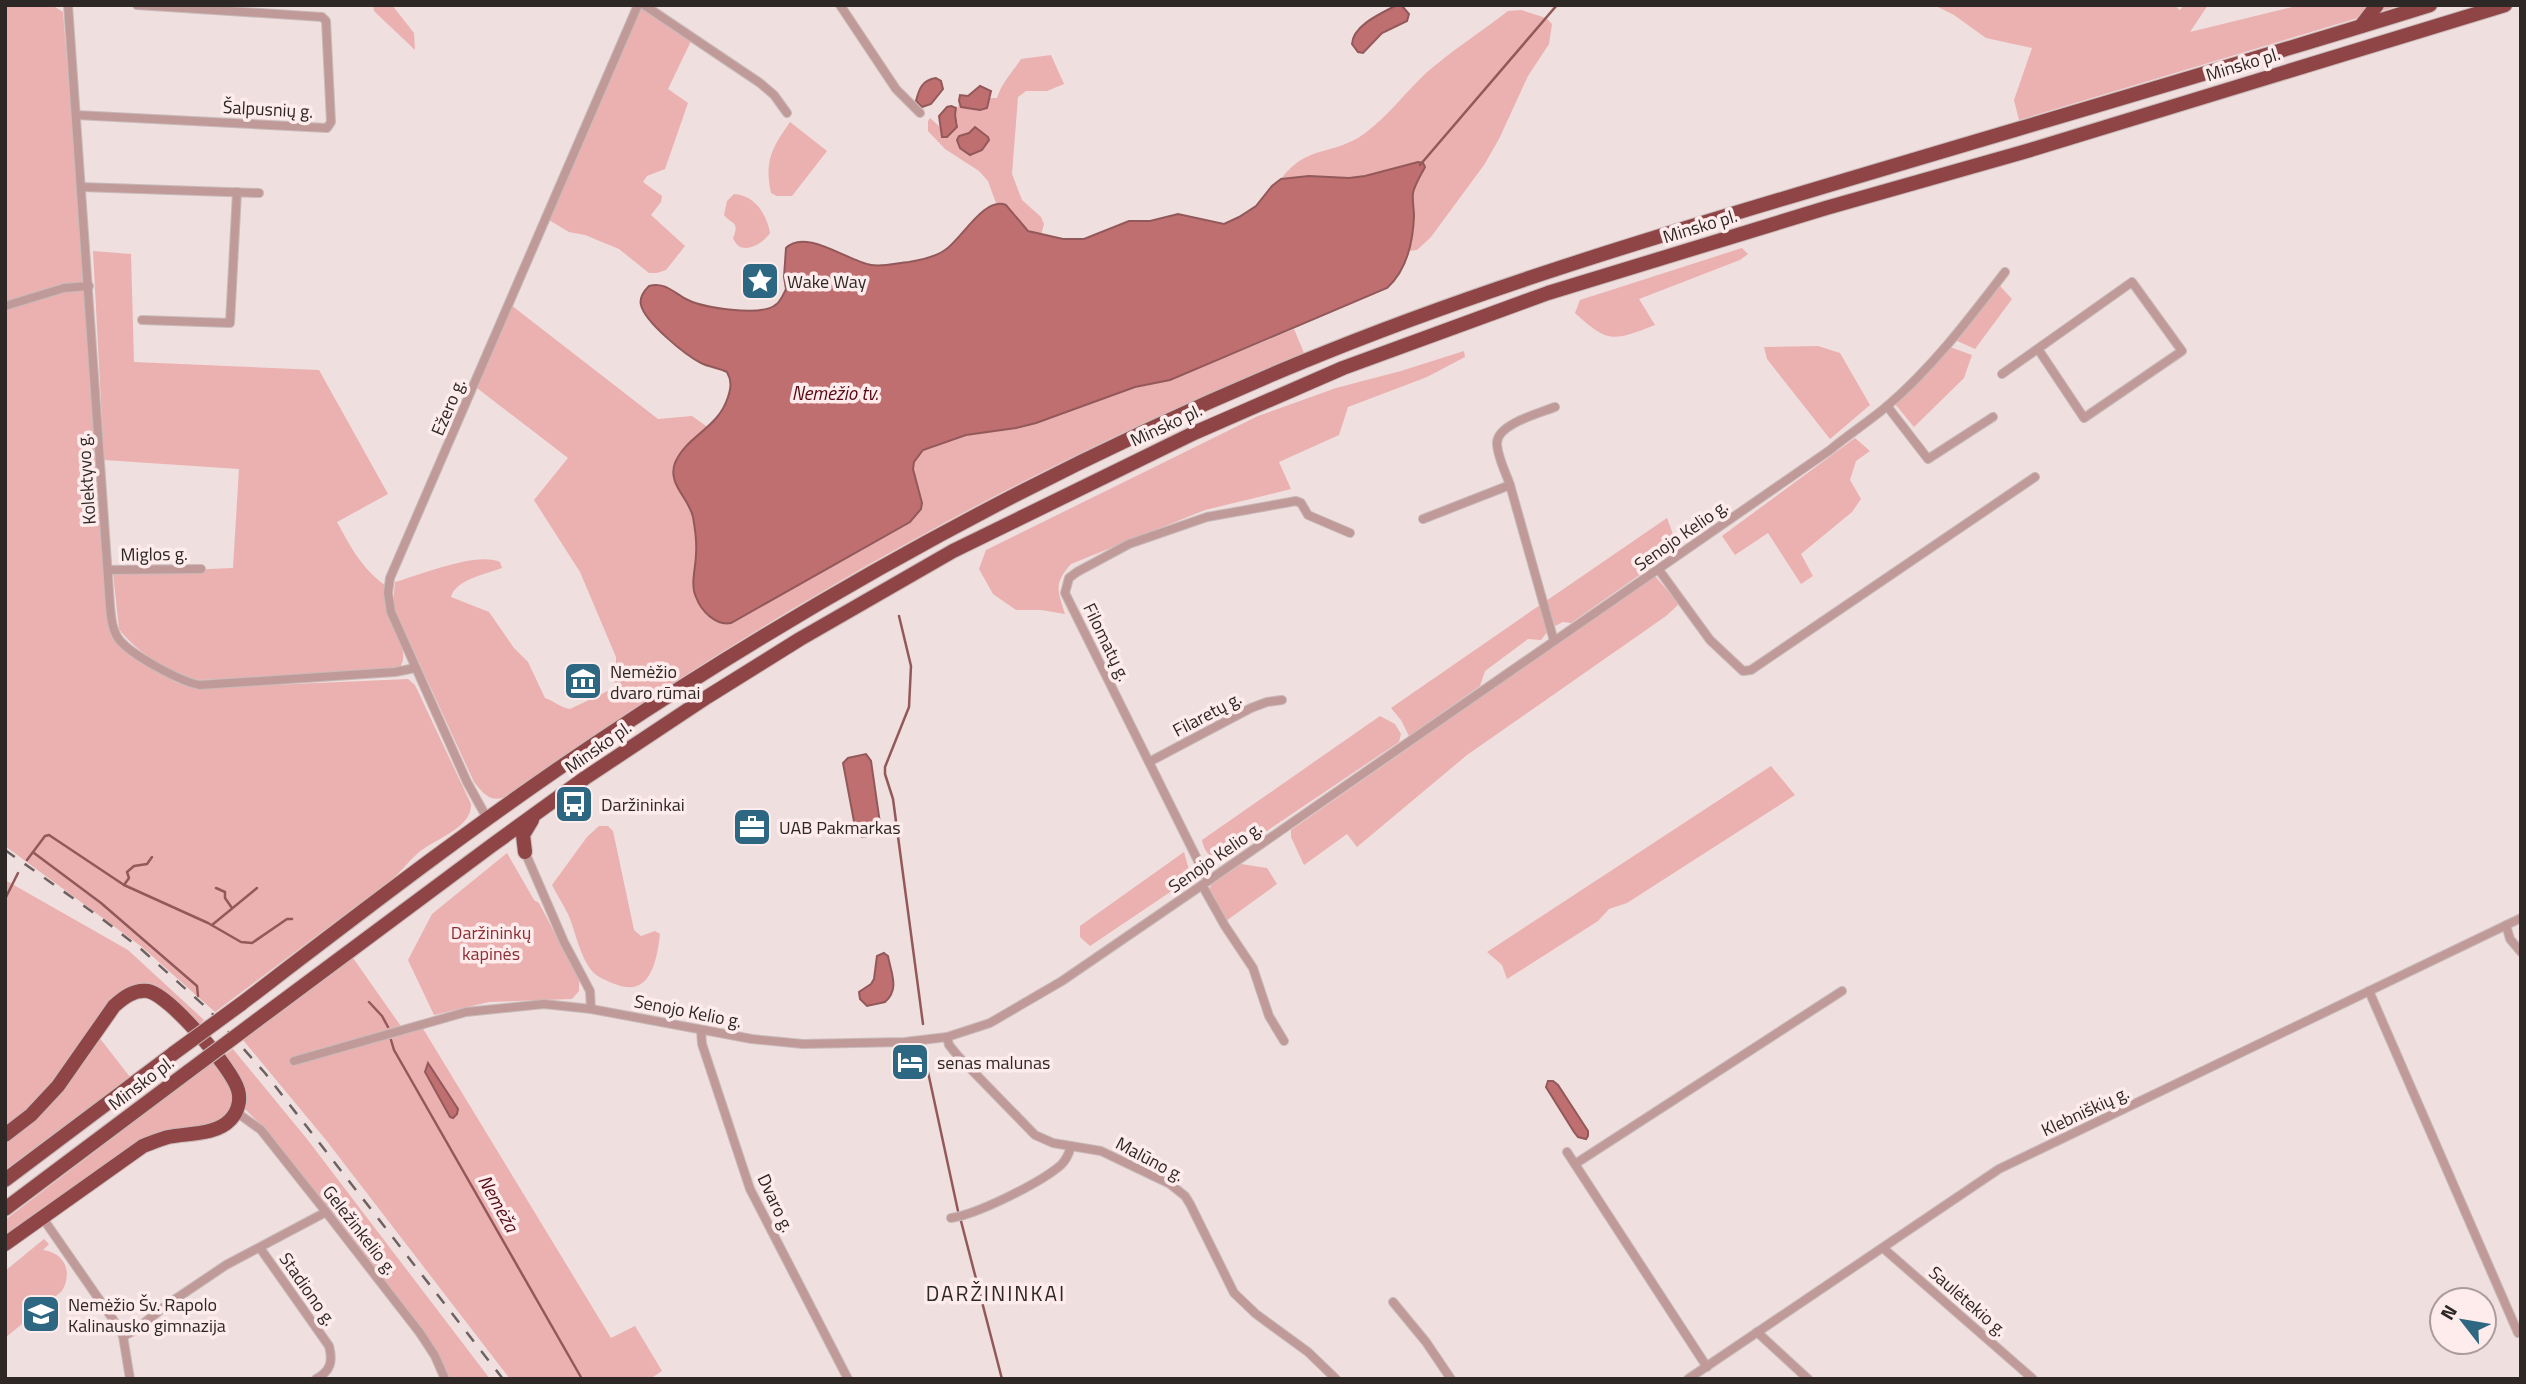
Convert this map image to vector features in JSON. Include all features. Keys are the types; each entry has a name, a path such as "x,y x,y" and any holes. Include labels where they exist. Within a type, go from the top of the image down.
{"highway":[{"path":"2361,26 2377,5"},
{"name":"Minsko pl.","path":"5,1209 491,846 596,771 707,697 800,639 953,551 1194,433 1343,368 1472,319 1627,268 2026,151 2505,5"},
{"name":"Minsko pl.","path":"5,1180 377,899 600,740 723,661 904,554 981,512 1128,439 1306,360 1470,297 1563,266 2421,6"},
{"path":"525,852 523,835 535,816"},
{"path":"491,846 515,846 525,852"},
{"path":"5,1135 31,1115 58,1086 114,1006 123,998 139,992 156,994 169,1003 224,1065 237,1087 239,1104 227,1123 218,1128 165,1138 143,1146 5,1244"}],"street":[{"name":"Kolektyvo g.","path":"68,5 107,570 112,622 119,640 126,647 187,683 200,685 406,671 415,668"},
{"name":"Šalpusnių g.","path":"76,115 327,128 331,122 326,20 323,17 137,5"},
{"name":"Ežero g.","path":"488,820 467,782 389,605 390,578 638,5"},
{"path":"644,5 760,83 774,95 787,113"},
{"path":"840,5 890,81 920,113"},
{"path":"81,187 260,193"},
{"path":"142,320 230,323 237,192"},
{"name":"Senojo Kelio g.","path":"294,1061 466,1012 549,1004 591,1009 752,1039 803,1044 905,1042 947,1037 990,1023 1010,1013 1205,883 1830,450 1887,406 1950,342 2004,272"},
{"path":"2002,374 2133,282 2182,351 2084,418 2038,349"},
{"path":"5,306 64,288 89,286"},
{"path":"1887,406 1928,459 1993,417"},
{"path":"1554,641 1497,444 1499,436 1509,425 1555,407"},
{"path":"1659,570 1710,640 1743,671 1751,670 2035,477"},
{"path":"1423,519 1510,485"},
{"name":"Filomatų g.","path":"1284,1041 1269,1016 1253,968 1225,926 1149,762 1065,593 1069,578 1129,544 1207,517 1259,506 1296,501 1301,503 1308,514 1350,533"},
{"name":"Miglos g.","path":"107,570 201,569"},
{"name":"Filaretų g.","path":"1149,762 1251,708 1282,700"},
{"path":"525,852 564,942 590,991 591,1009"},
{"name":"Klebniškių g.","path":"1688,1379 1987,1177 2019,1159 2521,918"},
{"path":"2506,925 2510,939 2521,952"},
{"path":"1575,1164 1842,991"},
{"path":"2369,991 2518,1332"},
{"name":"Dvaro g.","path":"701,1030 702,1044 750,1189 848,1379"},
{"name":"Malūno g.","path":"947,1037 949,1045 958,1056 1025,1126 1044,1140 1101,1151 1180,1191 1190,1204 1234,1293 1256,1314 1308,1352 1336,1379"},
{"name":"Geležinkelio g.","path":"236,1112 261,1130 326,1212 420,1333 435,1356 445,1379"},
{"path":"951,1218 1007,1197 1047,1175 1062,1165 1071,1146"},
{"path":"1567,1152 1707,1367"},
{"path":"260,1248 326,1212"},
{"path":"42,1217 123,1336 130,1379"},
{"name":"Stadiono g.","path":"123,1336 134,1331 168,1304 226,1265 260,1248 328,1346 332,1356 330,1367 316,1379"},
{"name":"Saulėtekio g.","path":"1882,1248 2033,1379"},
{"path":"1393,1302 1426,1342 1451,1379"},
{"path":"1758,1332 1808,1379"}],"green space":[{"path":"5,5 52,5 63,12 85,280 106,609 112,637 120,647 175,682 186,686 205,688 408,679 415,685 471,804 470,813 459,827 424,849 394,878 215,1012 142,947 5,846"},
{"path":"373,5 392,5 414,33 415,50 374,11"},
{"path":"1934,5 2174,5 2180,10 2184,5 2208,5 2190,32 2300,5 2401,5 2019,120 2014,100 2032,48 1986,38 1954,15"},
{"path":"640,8 691,41 668,89 688,103 665,169 647,176 643,182 662,196 661,202 651,215 685,246 666,270 657,273 649,273 619,249 585,235 569,232 549,220"},
{"path":"1521,10 1546,18 1552,24 1549,44 1528,76 1484,165 1431,237 1417,250 1409,251 1418,162 1349,178 1309,176 1281,179 1301,160 1353,141 1364,134 1446,57 1508,11"},
{"path":"1051,55 1064,84 1047,91 1026,91 1018,97 1012,174 1022,200 1041,217 1044,224 1041,235 1022,227 1002,203 996,203 988,181 979,171 945,149 928,131 928,121 930,118 940,127 942,137 958,124 955,115 959,104 961,107 980,110 987,108 990,98 997,98 1004,82 1021,59"},
{"path":"790,122 827,151 792,196 777,196 771,193 769,163 774,147"},
{"path":"734,194 748,198 763,213 770,233 757,245 741,247 733,238 735,226 724,215 727,201"},
{"path":"1742,248 1748,254 1740,260 1639,299 1655,325 1612,337 1596,330 1575,313 1580,300"},
{"path":"93,251 131,254 134,362 319,370 388,494 337,522 363,564 385,585 387,613 402,649 402,663 398,670 200,680 178,673 155,661 119,629 113,573 233,568 239,469 104,460"},
{"path":"2000,286 2012,299 1975,349 1955,340"},
{"path":"511,305 658,419 692,416 709,428 685,447 676,484 693,516 697,552 694,587 711,618 724,624 731,623 910,522 921,509 922,503 913,469 914,462 923,450 966,435 1036,423 1135,387 1170,380 1294,329 1304,353 1057,465 894,551 735,644 657,693 505,797 495,799 484,793 474,782 393,606 395,582 477,559 500,562 502,568 465,581 451,597 489,612 514,648 528,662 545,698 570,709 612,689 616,679 616,657 580,572 534,500 568,458 477,388"},
{"path":"1818,346 1840,353 1870,405 1830,439 1767,359 1764,347"},
{"path":"1950,347 1972,355 1964,378 1914,427 1895,404"},
{"path":"1464,351 1465,357 1427,377 1348,407 1339,435 1279,462 1291,489 1205,510 1071,564 1059,583 1065,614 1016,610 993,594 979,569 986,550 1258,416 1336,388"},
{"path":"1855,438 1870,451 1856,461 1850,480 1861,499 1852,512 1801,554 1813,576 1801,584 1768,533 1735,555 1722,536"},
{"path":"1667,518 1678,548 1571,623 1563,622 1555,626 1546,601"},
{"path":"1655,576 1679,604 1666,616 1467,755 1357,847 1347,834 1304,865 1291,837 1291,830"},
{"path":"1540,605 1548,631 1541,640 1528,639 1485,671 1480,686 1409,736 1391,708"},
{"path":"1380,716 1395,724 1401,734 1399,742 1222,861 1208,854 1202,840"},
{"path":"1771,766 1795,795 1627,903 1609,909 1598,921 1507,979 1502,965 1487,952"},
{"path":"599,826 608,826 613,831 634,930 641,936 655,931 660,934 654,965 650,974 637,986 627,987 613,983 590,968 582,954 568,914 552,885 587,837"},
{"path":"1184,852 1190,874 1185,882 1090,946 1080,937 1080,926"},
{"name":"Daržininkų kapinės","path":"507,853 534,900 539,903 579,979 579,991 572,999 489,1002 434,1015 408,960 432,914"},
{"path":"1241,864 1267,868 1277,884 1226,921 1209,889"},
{"path":"5,880 128,950 204,1020 197,1027 174,1001 129,990 46,1091 5,1128"},
{"path":"353,958 405,1032 422,1027 611,1338 635,1326 662,1371 650,1379 510,1379 326,1140 243,1040"},
{"path":"98,1036 130,1077 5,1170 5,1142"},
{"path":"233,1049 307,1139 490,1379 446,1379 442,1367 267,1131 245,1109 244,1096 222,1057"},
{"path":"215,1060 228,1077 235,1103 220,1122 165,1134 5,1238 5,1220"},
{"path":"44,1239 49,1244 43,1250 57,1255 65,1264 65,1284 62,1291 5,1338 5,1271"}],"water":[{"path":"1397,5 1402,6 1409,14 1407,21 1382,33 1363,53 1358,52 1352,44 1357,31 1369,20"},
{"path":"936,78 941,81 943,89 931,104 922,107 916,101 920,89 924,83"},
{"path":"980,86 991,91 987,108 980,110 961,107 960,95 968,96"},
{"path":"951,106 956,108 957,127 947,137 942,137 939,116"},
{"path":"975,127 989,140 982,150 970,155 960,148 957,140"},
{"name":"Nemėžio tv.","path":"1418,162 1425,167 1413,193 1414,216 1410,246 1400,273 1387,288 1170,380 1135,387 1036,423 966,435 923,450 914,462 913,469 922,503 921,509 910,522 731,623 715,620 701,607 693,587 696,545 693,517 676,484 673,471 680,453 710,425 723,408 729,394 730,381 727,372 694,359 676,346 650,320 641,305 642,294 649,286 660,285 706,306 744,311 766,309 778,303 786,289 786,248 794,243 804,242 827,247 871,265 914,261 945,250 982,212 998,204 1006,205 1028,231 1063,239 1084,239 1129,221 1150,221 1178,214 1224,224 1256,206 1281,179 1309,176 1349,178"},
{"path":"866,754 871,761 881,830 879,834 862,837 856,832 843,763 848,758"},
{"path":"884,953 888,956 892,975 892,992 885,1002 867,1006 860,999 859,992 871,984 877,956"},
{"path":"428,1063 458,1109 453,1118 425,1072"},
{"path":"1548,1081 1558,1085 1588,1131 1586,1139 1578,1137 1574,1132 1546,1087"}],"waterway":[{"path":"1420,165 1557,5"},
{"path":"899,616 911,666 909,707 885,767 885,774 893,799 923,1024"},
{"name":"Nemėža","path":"27,860 45,836 49,835 124,885 208,923 241,942 252,943 287,919 292,919"},
{"path":"34,853 101,903 197,986 198,996"},
{"path":"124,885 129,878 127,872 134,866 147,864 152,857"},
{"name":"Nemėža","path":"5,899 18,873"},
{"path":"216,888 225,892 225,898 232,908"},
{"path":"212,925 257,888"},
{"name":"Nemėža","path":"369,1002 388,1027"},
{"name":"Nemėža","path":"391,1040 394,1050 582,1379"},
{"path":"925,1055 927,1066"},
{"path":"928,1072 958,1211"},
{"path":"961,1221 1002,1379"}],"railway":[{"path":"5,850 141,949 209,1010 265,1073 503,1379"}],"place":[{"name":"Wake Way","path":"760,281"},
{"name":"Nemėžio dvaro rūmai","path":"583,681"},
{"name":"Daržininkai","path":"574,804"},
{"name":"UAB Pakmarkas","path":"752,827"},
{"name":"senas malunas","path":"910,1062"},
{"name":"Nemėžio Šv. Rapolo Kalinausko gimnazija","path":"41,1314"}],"district":[{"name":"DARŽININKAI","path":"996,1293"}]}
